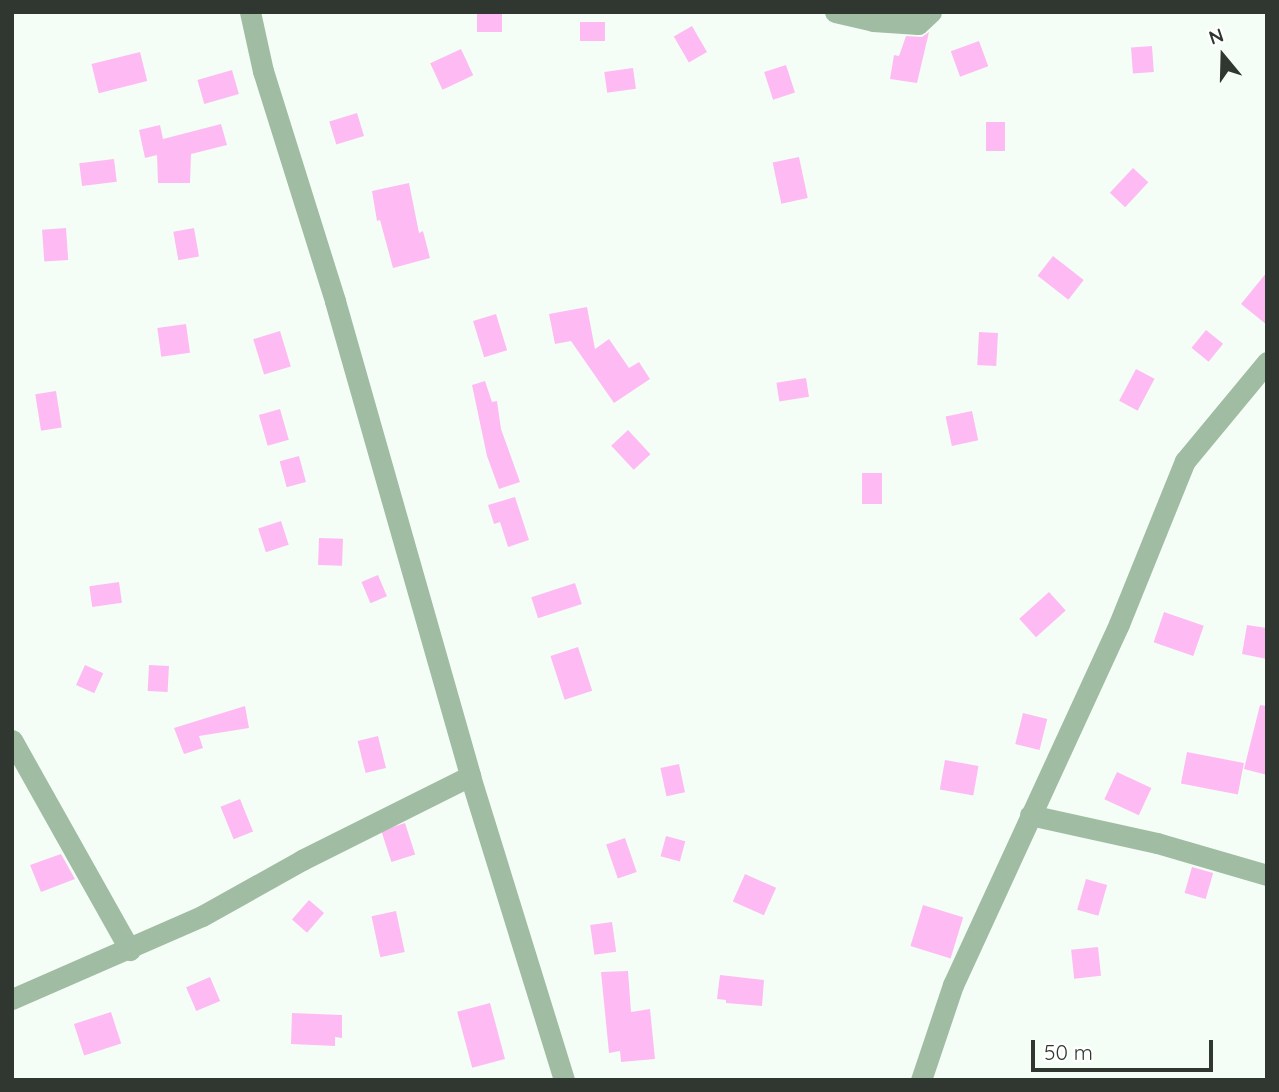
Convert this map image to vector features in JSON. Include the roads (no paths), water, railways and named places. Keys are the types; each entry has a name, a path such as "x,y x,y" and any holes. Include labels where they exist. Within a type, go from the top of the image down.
{"street":[{"path":"250,12 263,71 339,314 470,776 565,1080"},
{"path":"835,12 873,21 918,24 930,12"},
{"path":"921,1080 953,985 1119,624 1185,461 1267,362"},
{"path":"12,740 130,950"},
{"path":"12,999 130,950 202,916 302,860 470,776"},
{"path":"1030,815 1157,843 1267,875"}]}
